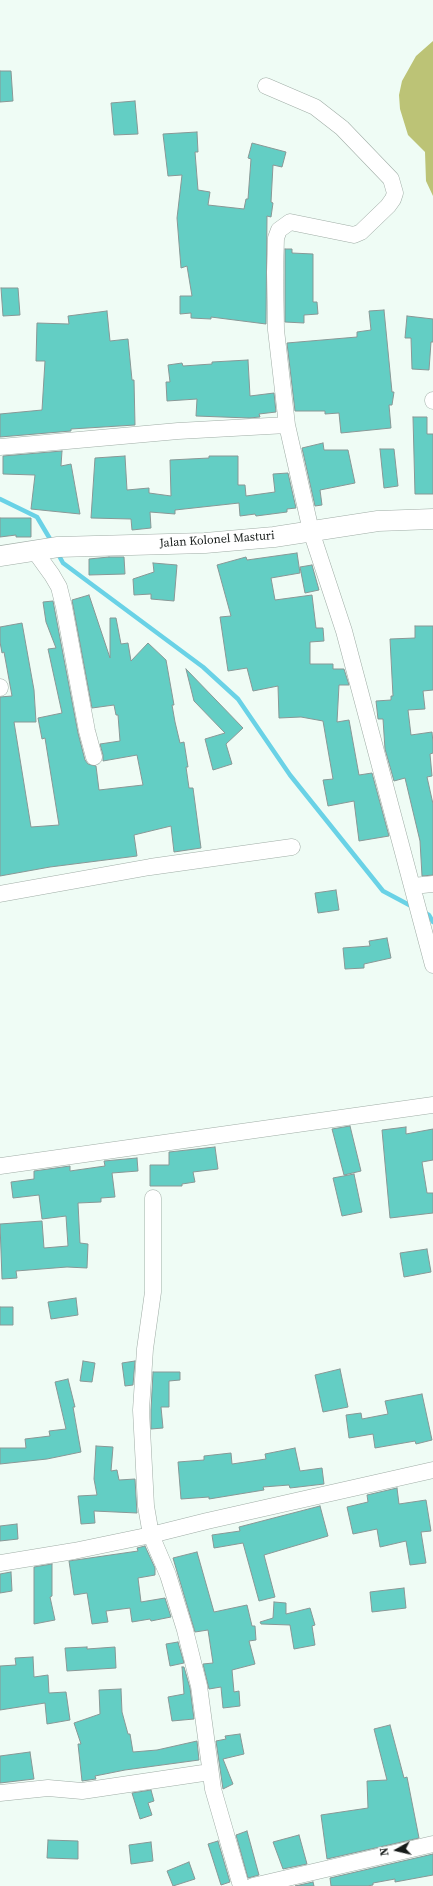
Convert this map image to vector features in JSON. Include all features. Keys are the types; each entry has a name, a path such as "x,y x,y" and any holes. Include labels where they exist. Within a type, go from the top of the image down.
{"main road":[{"name":"Jalan Kolonel Masturi","path":"0,556 45,549 205,543 274,537 378,521 433,519"}],"street":[{"path":"266,86 315,107 342,128 391,179 395,193 388,206 361,232 354,235 290,222 279,230 276,238 276,330 287,425 311,531 344,631 433,965"},
{"path":"0,448 178,431 287,425"},
{"path":"45,549 52,575 59,587 64,607 87,731 94,757"},
{"path":"0,894 150,867 292,847"},
{"path":"413,886 433,884"},
{"path":"0,1166 433,1105"},
{"path":"153,1198 153,1292 145,1349 141,1410 146,1506 151,1535 168,1575 200,1686 213,1790 241,1886"},
{"path":"0,1563 74,1551 151,1535 433,1470"},
{"path":"0,1793 48,1788 82,1791 210,1772"},
{"path":"253,1886 433,1844"}],"green space":[{"path":"433,41 433,196 426,181 425,152 408,135 400,109 399,95 402,81 416,56"}],"building":[{"path":"0,71 11,71 13,101 0,102"},
{"path":"135,101 138,134 114,135 111,103"},
{"path":"197,132 198,152 195,152 198,190 210,192 208,205 244,209 246,199 248,199 251,159 248,158 252,143 286,152 282,167 273,165 271,202 273,203 271,217 267,216 266,324 211,317 211,319 191,318 191,313 180,314 180,296 192,296 187,266 181,268 177,218 182,175 168,176 163,134"},
{"path":"285,249 292,249 292,253 313,254 313,302 317,302 318,314 304,315 304,323 285,322"},
{"path":"1,288 18,288 20,315 3,316"},
{"path":"384,310 392,392 394,392 392,405 389,405 391,428 341,433 339,413 325,414 325,411 295,411 287,343 357,337 357,332 371,330 369,311"},
{"path":"107,311 110,341 128,339 132,380 134,380 135,425 71,429 71,431 0,437 0,414 42,410 45,361 36,361 37,323 69,324 68,316"},
{"path":"407,316 433,319 433,342 431,342 429,370 412,369 411,338 405,338"},
{"path":"248,360 250,396 274,393 276,412 259,414 260,417 249,418 196,416 197,399 167,401 166,382 170,382 168,365 182,363 183,366 212,364 212,362"},
{"path":"413,417 427,417 427,434 433,434 433,494 415,494"},
{"path":"323,443 324,450 348,450 355,483 320,490 322,505 315,506 302,448"},
{"path":"380,449 394,449 398,486 384,488"},
{"path":"62,451 61,466 71,464 80,514 31,509 35,475 3,474 3,456"},
{"path":"125,456 127,490 149,488 149,493 171,496 170,460 209,458 209,456 238,456 238,485 245,485 246,496 275,492 273,474 288,473 296,508 287,509 287,512 256,516 255,514 240,516 239,503 175,510 175,514 150,512 151,528 132,530 131,519 91,518 95,458"},
{"path":"0,518 31,518 31,537 16,537 16,535 0,537"},
{"path":"297,553 300,573 271,578 275,600 312,595 316,628 323,628 324,641 310,642 310,664 333,664 333,669 344,669 349,685 339,685 337,722 349,720 359,775 372,773 389,836 359,841 354,801 328,806 323,780 333,779 323,721 301,717 279,718 278,686 253,691 247,668 228,671 220,617 231,616 217,565 246,557 247,560"},
{"path":"124,557 125,574 89,575 89,559"},
{"path":"153,563 177,565 174,601 151,599 151,594 134,595 133,579 154,572"},
{"path":"312,565 319,590 305,593 300,567"},
{"path":"89,595 110,658 110,618 116,618 121,644 128,643 131,661 148,643 166,660 174,705 172,705 175,722 180,743 184,742 188,767 186,767 189,788 193,788 201,848 174,852 171,826 134,835 137,856 50,867 0,876 0,697 12,696 4,652 2,653 0,642 0,627 22,623 34,690 36,722 14,722 31,827 59,825 45,738 42,739 38,718 62,713 48,649 56,648 46,622 43,602 53,601 78,733 85,760 88,764 96,766 99,790 143,785 137,755 103,761 100,744 120,741 118,715 116,715 114,705 92,708 72,600"},
{"path":"415,626 433,626 433,690 423,691 425,709 408,710 411,735 432,732 433,743 433,753 430,754 432,776 427,777 433,804 433,875 422,876 420,841 405,778 394,781 385,749 383,719 378,719 376,701 391,700 391,696 393,696 390,639 415,638"},
{"path":"186,669 243,728 226,744 232,764 213,770 205,739 225,733 194,701"},
{"path":"336,890 339,910 318,913 315,893"},
{"path":"387,938 391,958 364,964 364,968 345,969 343,948 370,946 369,941"},
{"path":"350,1126 361,1171 344,1175 332,1129"},
{"path":"406,1127 406,1134 433,1129 433,1160 422,1162 427,1193 433,1193 433,1213 390,1218 382,1130"},
{"path":"215,1147 218,1169 193,1172 195,1182 182,1184 182,1186 150,1186 150,1165 169,1165 169,1152"},
{"path":"137,1158 138,1171 112,1173 115,1197 101,1198 101,1202 78,1203 80,1243 88,1244 87,1268 67,1267 16,1271 17,1278 2,1279 0,1224 42,1221 44,1248 68,1246 66,1216 42,1219 39,1195 13,1198 11,1182 34,1179 34,1171 70,1166 70,1171 105,1166 104,1161"},
{"path":"354,1174 362,1212 342,1216 333,1178"},
{"path":"427,1249 431,1272 404,1277 400,1253"},
{"path":"76,1298 78,1315 51,1319 48,1302"},
{"path":"0,1307 13,1307 13,1325 0,1325"},
{"path":"83,1361 95,1363 92,1382 80,1381"},
{"path":"135,1361 133,1385 125,1386 122,1363"},
{"path":"340,1369 348,1407 323,1412 315,1375"},
{"path":"153,1372 180,1372 180,1380 169,1381 169,1407 161,1407 163,1428 151,1429 151,1410"},
{"path":"68,1379 75,1407 73,1407 81,1452 47,1459 0,1464 0,1448 26,1448 25,1439 50,1436 49,1431 66,1429 55,1382"},
{"path":"422,1394 432,1440 416,1444 415,1441 375,1448 373,1434 349,1438 346,1415 361,1413 362,1419 388,1414 385,1401"},
{"path":"96,1446 113,1447 111,1471 117,1470 119,1480 135,1479 137,1513 94,1511 95,1523 81,1524 78,1496 97,1495 94,1479"},
{"path":"295,1448 300,1471 322,1468 324,1484 290,1488 289,1485 263,1487 264,1490 209,1499 209,1497 181,1499 178,1462 204,1460 204,1456 231,1453 232,1464 266,1459 265,1454"},
{"path":"397,1488 399,1504 426,1500 431,1531 421,1532 426,1563 410,1565 406,1541 380,1547 377,1529 353,1534 347,1507 368,1502 367,1495"},
{"path":"320,1506 328,1536 264,1555 275,1597 259,1601 243,1543 214,1548 212,1535 240,1531 239,1527"},
{"path":"17,1524 18,1539 0,1541 0,1526"},
{"path":"145,1546 155,1568 155,1575 138,1578 141,1602 165,1598 171,1617 151,1621 150,1619 132,1622 130,1608 106,1611 108,1622 92,1624 87,1593 74,1595 69,1561 138,1551 137,1548"},
{"path":"197,1552 214,1612 247,1605 252,1626 255,1626 256,1640 249,1641 255,1664 232,1670 234,1692 239,1691 240,1706 223,1708 221,1687 209,1689 203,1664 213,1663 208,1630 195,1632 173,1558"},
{"path":"52,1564 52,1596 50,1597 55,1620 34,1624 34,1567"},
{"path":"11,1572 12,1591 0,1593 0,1574"},
{"path":"404,1588 406,1608 372,1612 370,1592"},
{"path":"274,1602 286,1603 286,1614 310,1608 315,1625 312,1626 315,1645 294,1649 290,1625 261,1624 260,1622 273,1618"},
{"path":"178,1642 184,1663 170,1666 166,1644"},
{"path":"87,1647 87,1649 115,1647 116,1668 67,1671 65,1648"},
{"path":"33,1657 34,1677 48,1675 49,1693 66,1692 70,1720 47,1724 45,1703 0,1710 0,1666 16,1665 15,1658"},
{"path":"182,1667 184,1667 190,1688 194,1719 172,1721 168,1697 184,1694"},
{"path":"121,1689 122,1712 128,1734 130,1734 133,1752 157,1750 197,1741 199,1760 125,1770 95,1776 96,1779 82,1781 78,1744 81,1744 74,1723 100,1714 99,1690"},
{"path":"390,1725 404,1778 407,1777 419,1838 327,1859 321,1815 368,1808 367,1781 387,1780 374,1729"},
{"path":"240,1734 244,1754 223,1759 233,1784 223,1789 216,1741 226,1739 225,1736"},
{"path":"30,1752 34,1779 0,1783 0,1756"},
{"path":"151,1790 154,1801 148,1803 152,1815 140,1819 132,1793"},
{"path":"247,1831 259,1875 248,1878 236,1835"},
{"path":"299,1835 307,1864 283,1869 273,1842"},
{"path":"48,1840 78,1841 78,1859 47,1858"},
{"path":"218,1841 230,1882 221,1885 208,1844"},
{"path":"151,1842 153,1861 131,1864 129,1845"},
{"path":"433,1854 433,1875 395,1882 395,1879 373,1883 373,1885 367,1886 331,1886 330,1878"},
{"path":"189,1862 195,1879 173,1886 167,1871"},
{"path":"313,1882 314,1886 295,1886"}],"waterway":[{"path":"0,499 37,517 53,544"},
{"path":"57,552 63,563 203,667 238,699 290,775 383,891 413,907"},
{"path":"423,912 429,915 433,922"}]}
